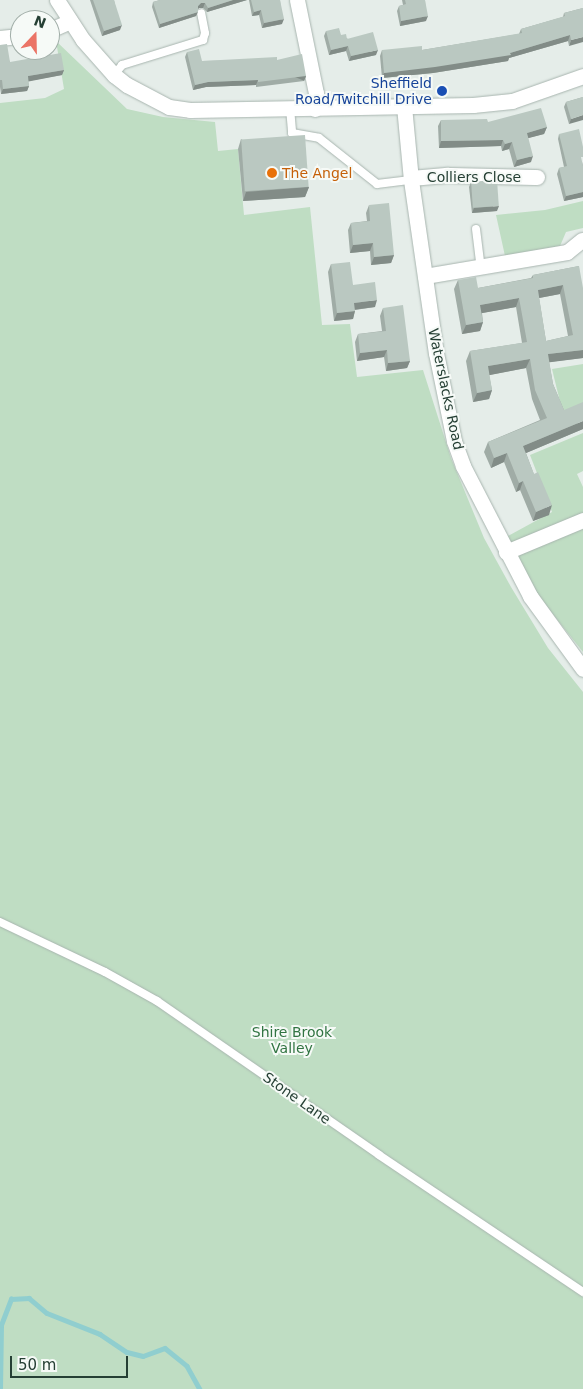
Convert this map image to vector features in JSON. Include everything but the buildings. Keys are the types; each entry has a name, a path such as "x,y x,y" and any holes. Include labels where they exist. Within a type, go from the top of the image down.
{"street":[{"path":"57,0 97,57 114,75 126,84 170,107 190,110 473,106 512,101 583,76"},
{"path":"297,0 316,93 316,108"},
{"path":"60,25 70,20"},
{"name":"Waterslacks Road","path":"404,106 411,179 436,353 454,441 464,466 506,552 530,596 583,669"},
{"name":"Colliers Close","path":"411,179 448,175 537,177"},
{"path":"425,276 567,252 582,240"},
{"path":"506,552 583,520"}],"lane":[{"path":"114,75 122,65 203,40 205,33 201,13"},
{"path":"290,108 292,133 319,138 377,184 411,179"},
{"path":"476,229 481,268"},
{"name":"Stone Lane","path":"0,922 105,972 157,1001 380,1156 583,1292"}],"green space":[{"name":"Shire Brook Valley","path":"60,45 127,109 163,117 215,122 218,151 238,149 244,215 310,207 322,325 350,324 357,377 423,370 451,458 484,538 548,648 583,692 583,1389 0,1389 0,103 45,98 64,89 59,60"},
{"path":"583,201 583,228 566,232 560,246 505,256 496,215 545,210"},
{"path":"583,364 583,405 563,414 552,369"},
{"path":"583,433 583,471 577,474 583,487 583,652 535,592 506,537 552,512 530,455"}],"waterway":[{"path":"0,1389 1,1325 11,1299 29,1298 47,1313 100,1334 127,1352 143,1356 165,1348 187,1366 200,1389"}],"place":[{"name":"Sheffield Road/Twitchill Drive","path":"442,91"},
{"name":"The Angel","path":"272,173"}]}
